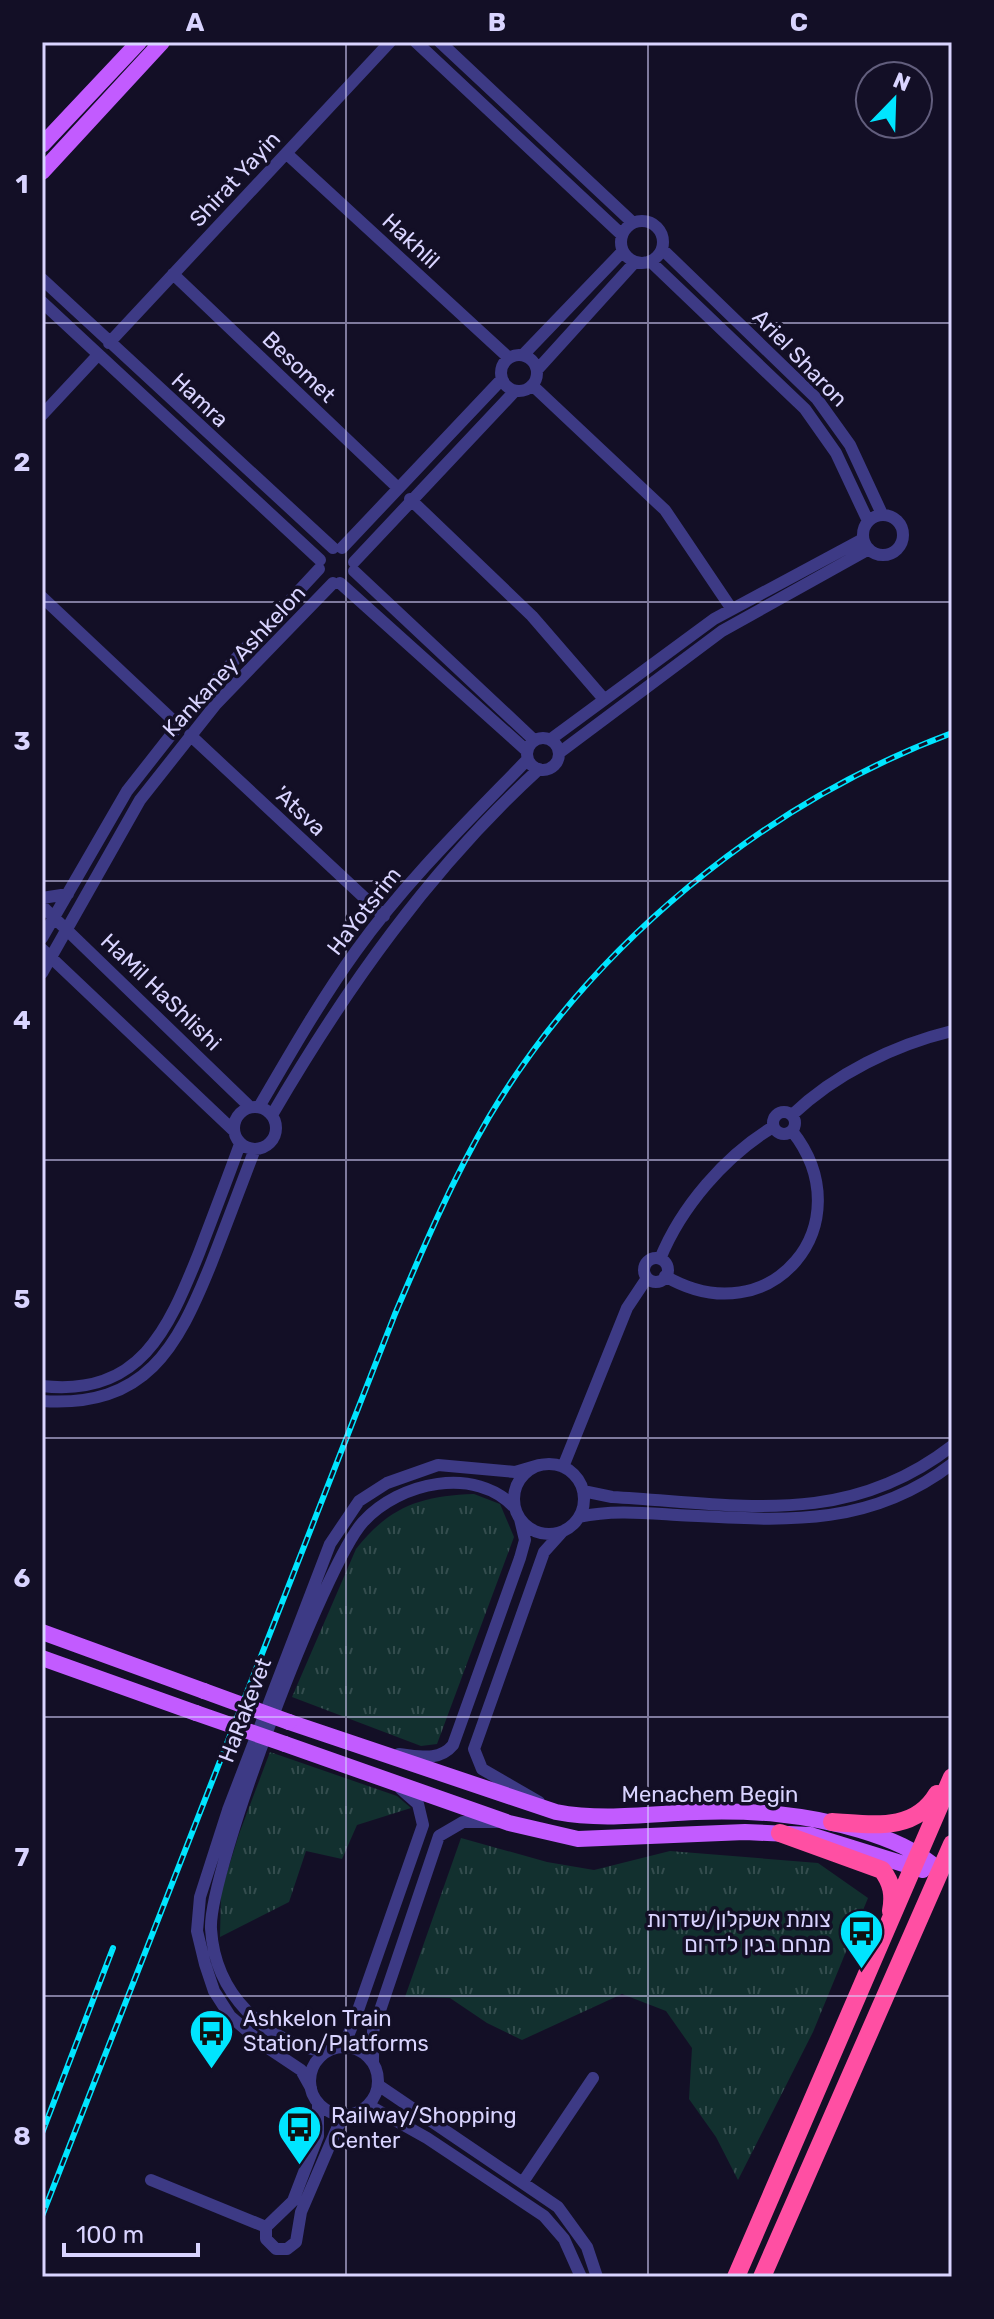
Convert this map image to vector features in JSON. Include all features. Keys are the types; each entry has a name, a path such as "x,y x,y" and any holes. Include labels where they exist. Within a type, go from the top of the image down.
{"highway":[{"path":"832,1822 880,1824 917,1818 929,1808 952,1768"},
{"path":"736,2277 952,1777"},
{"path":"780,1833 882,1870 889,1879 893,1897 888,1928"},
{"path":"762,2277 952,1844"}],"main road":[{"path":"42,145 139,42"},
{"path":"42,172 162,42"},
{"name":"Menachem Begin","path":"42,1632 289,1722 556,1812 582,1817 701,1812 792,1813 832,1822 940,1871"},
{"name":"Menachem Begin","path":"42,1658 509,1823 578,1839 780,1833 837,1842 917,1861"}],"street":[{"name":"Shirat Yayin","path":"109,343 390,42"},
{"path":"416,42 621,234 623,251 635,262"},
{"path":"440,42 632,222"},
{"name":"Hakhlil","path":"287,154 509,358"},
{"path":"532,385 537,370 635,262 650,261 662,249 662,234 656,226 643,220 632,222 621,234"},
{"name":"Ariel Sharon","path":"662,249 817,399 850,445 882,514"},
{"path":"515,391 502,379 501,367 509,358 523,355 623,251"},
{"name":"Ariel Sharon","path":"650,261 805,409 836,453 868,521"},
{"name":"Besomet","path":"173,274 398,488"},
{"name":"Hamra","path":"42,279 354,566"},
{"name":"Hamra","path":"42,302 319,564 324,578 337,583"},
{"path":"42,415 98,355"},
{"path":"523,355 532,360 537,370"},
{"path":"337,548 502,379"},
{"path":"532,385 515,391 410,499 354,566 529,750 539,769"},
{"path":"532,385 665,510 731,608"},
{"path":"410,499 532,616 603,698"},
{"path":"882,514 894,517 901,524 904,539 889,555 866,544 868,521 882,514"},
{"path":"529,750 551,739 603,698 731,608 866,544"},
{"path":"551,739 559,753 722,631 866,544"},
{"name":"Kankaney Ashkelon","path":"42,938 127,791 178,725 319,564 337,548"},
{"name":"Kankaney Ashkelon","path":"42,975 46,954 67,928 140,800 190,735 354,566"},
{"path":"337,583 529,750"},
{"path":"42,597 178,725"},
{"name":"'Atsva","path":"190,735 384,916"},
{"name":"HaYotsrim","path":"254,1107 310,1019 384,916 529,750"},
{"name":"HaYotsrim","path":"272,1115 323,1027 369,959 466,843 539,769 555,766 559,753"},
{"path":"42,898 68,894"},
{"path":"81,902 83,943"},
{"name":"HaMil HaShlishi","path":"42,906 254,1107"},
{"path":"42,1386 65,1388 109,1377 151,1349 177,1309 237,1138 236,1118 254,1107 272,1115 276,1135 267,1146 255,1149 237,1138 46,954"},
{"path":"42,975 74,980"},
{"path":"792,1115 816,1092 877,1058 952,1031"},
{"path":"780,1112 792,1115 796,1123 792,1131 780,1134 773,1127 773,1119 780,1112"},
{"path":"563,1467 627,1308 647,1278 646,1263 660,1259 673,1230 706,1187 746,1146 773,1127"},
{"path":"665,1276 700,1294 734,1295 765,1287 791,1268 809,1240 818,1208 814,1172 807,1152 792,1131"},
{"path":"42,1401 65,1403 115,1391 141,1377 162,1360 190,1315 255,1149"},
{"path":"660,1259 666,1265 665,1276"},
{"path":"647,1278 656,1281 665,1276"},
{"path":"583,1491 612,1497 815,1505 875,1491 909,1476 952,1446"},
{"path":"579,1517 616,1511 818,1519 881,1504 915,1489 952,1464"},
{"name":"HaRakevet","path":"311,2088 301,2070 272,2051 230,2016 214,1991 205,1964 197,1931 200,1897 228,1810 330,1544 359,1501 387,1483 438,1465 515,1472 539,1465"},
{"path":"379,1752 434,1757 446,1754 453,1745 525,1540 518,1514 516,1487 521,1477 539,1465 563,1467 578,1479 584,1505 579,1517 549,1542 544,1552 474,1749 482,1769 556,1812"},
{"name":"HaRakevet","path":"330,2050 296,2046 267,2031 237,2001 224,1979 211,1930 212,1908 233,1834 308,1629 348,1542 364,1520 404,1494 434,1484 456,1482 491,1489 518,1514"},
{"path":"518,1514 539,1533 562,1532"},
{"path":"266,2227 293,2201 318,2136 318,2103 311,2088 312,2068 348,2036 423,1825 418,1804 408,1793 366,1773"},
{"path":"266,2227 268,2243 281,2250 296,2242 297,2228 331,2140 348,2114 368,2105 378,2085 373,2063 373,2031 439,1836 463,1822 509,1823"},
{"path":"330,2050 357,2049 373,2063"},
{"path":"523,2182 593,2078"},
{"path":"378,2085 558,2207 587,2247 597,2277"},
{"path":"318,2103 327,2110 348,2114"},
{"path":"368,2105 427,2138 544,2216 564,2239 581,2277"},
{"path":"151,2180 266,2227"},
{"path":"278,2217 292,2220 297,2228"}],"green space":[{"path":"474,1494 500,1504 514,1537 437,1744 421,1746 292,1697 356,1549 369,1534 394,1513 408,1506 438,1497"},
{"path":"270,1752 397,1796 411,1808 357,1825 342,1859 306,1851 289,1902 220,1937 221,1892"},
{"path":"461,1838 547,1862 594,1870 670,1851 818,1863 868,1898 813,2032 738,2180 716,2137 689,2099 692,2048 666,2011 622,1994 522,2040 487,2023 450,1998 405,1997"}],"railway":[{"path":"42,2216 395,1314 451,1189 489,1117 531,1054 578,994 631,938 689,887 750,840 815,798 882,763 952,733"},
{"path":"42,2133 113,1948"}],"place":[{"name":"צומת אשקלון/שדרות מנחם בגין לדרום","path":"862,1971"},
{"name":"Ashkelon Train Station/Platforms","path":"212,2070"},
{"name":"Railway/Shopping Center","path":"300,2167"}]}
